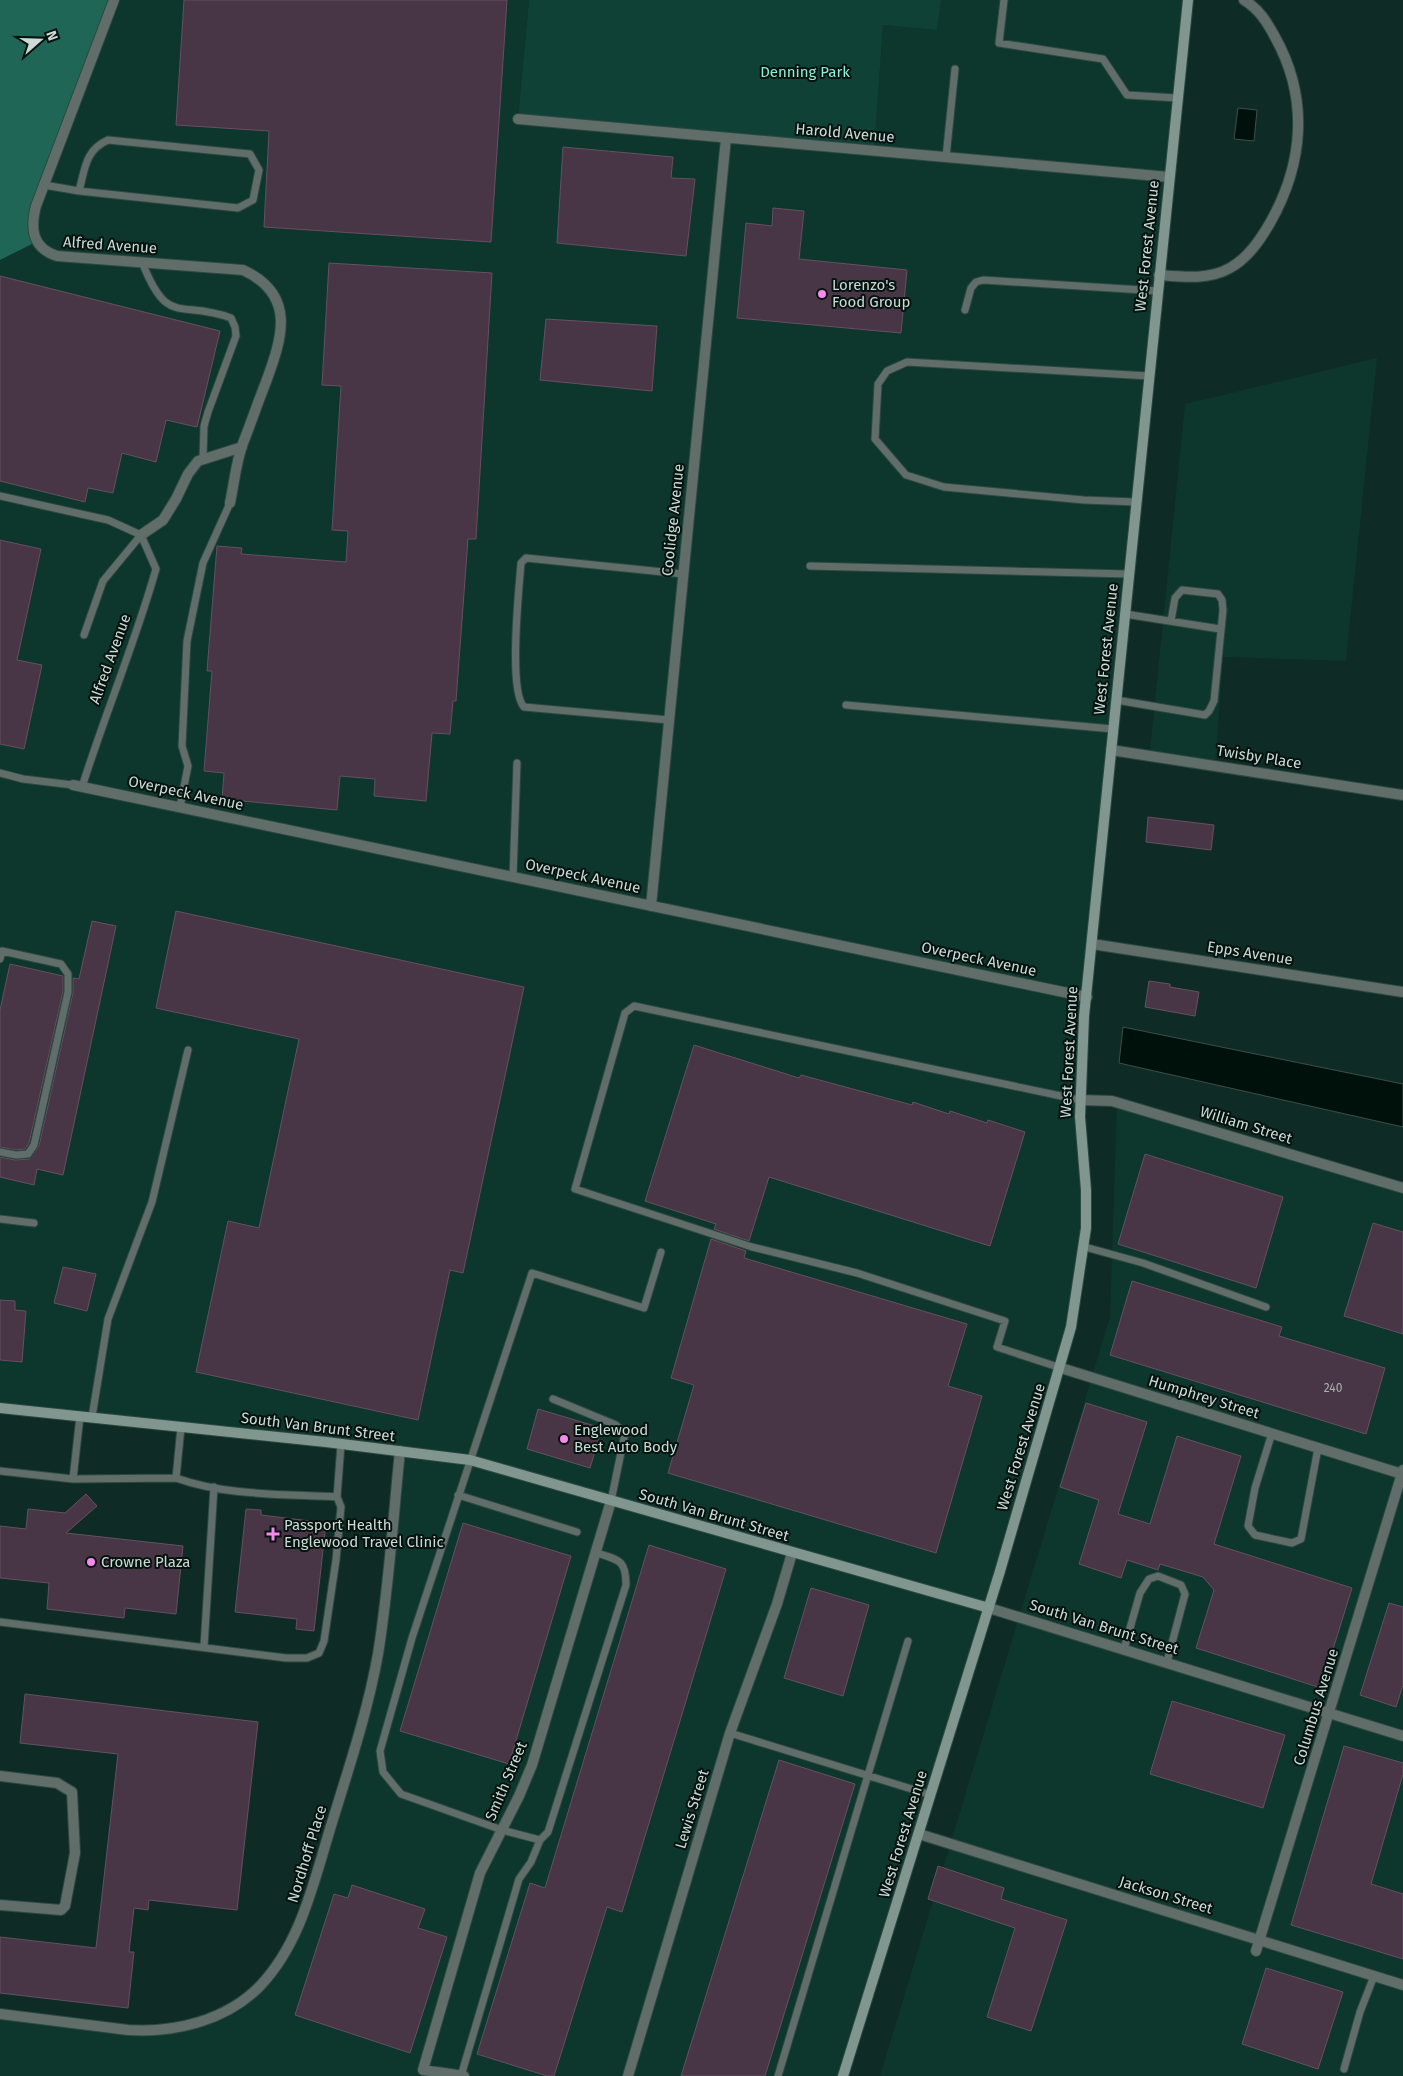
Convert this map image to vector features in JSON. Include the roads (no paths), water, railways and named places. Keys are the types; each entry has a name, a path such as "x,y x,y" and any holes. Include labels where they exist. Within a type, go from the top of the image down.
{"street":[{"name":"Alfred Avenue","path":"114,0 44,185 33,217 32,228 36,242 43,250 57,256 243,270 261,281 275,297 281,315 279,346 242,447 230,503"},
{"name":"West Forest Avenue","path":"843,2076 989,1608 1061,1368 1076,1302 1084,1247 1086,1190 1080,1100 1084,1016 1188,0"},
{"path":"1159,276 1202,276 1222,272 1239,262 1264,234 1289,185 1295,159 1298,130 1294,85 1285,58 1268,23 1261,14 1244,0"},
{"name":"Harold Avenue","path":"518,119 1169,177"},
{"name":"Coolidge Avenue","path":"650,906 726,138"},
{"path":"141,535 164,520 173,506 188,474 203,458 242,447"},
{"name":"Twisby Place","path":"1111,750 1403,795"},
{"name":"Overpeck Avenue","path":"77,786 1086,997"},
{"name":"Epps Avenue","path":"1092,944 1403,992"},
{"name":"William Street","path":"1080,1100 1112,1101 1403,1188"},
{"name":"Humphrey Street","path":"1061,1368 1403,1473"},
{"name":"South Van Brunt Street","path":"0,1408 181,1426 470,1460 989,1608 1403,1736"},
{"name":"Nordhoff Place","path":"0,2014 128,2030 145,2031 174,2028 205,2020 240,2001 259,1987 278,1964 294,1937 307,1907 363,1720 381,1628 400,1451"},
{"name":"Columbus Avenue","path":"1256,1951 1403,1473"},
{"name":"Smith Street","path":"462,2076 423,2070 480,1873 532,1765 611,1501"},
{"name":"Lewis Street","path":"628,2076 730,1732 777,1604 792,1553"},
{"path":"0,1776 57,1782 72,1792 75,1854 65,1906 61,1910 0,1904"},
{"name":"Jackson Street","path":"919,1834 1403,1985"}],"lane":[{"path":"1004,0 999,43 1103,59 1127,95 1178,98"},
{"path":"946,157 955,69"},
{"path":"44,185 79,191 238,208 253,200 259,170 250,154 108,140 97,145 90,153 79,191"},
{"path":"142,262 152,286 162,301 178,309 231,318 235,327 236,336 204,426 203,458"},
{"path":"966,310 971,288 976,282 983,280 1158,291"},
{"path":"1136,502 1084,500 944,487 906,475 874,439 878,384 887,371 907,362 1149,376"},
{"path":"0,496 108,520 141,535 104,581 84,635"},
{"path":"180,807 188,766 182,746 187,641 203,563 230,503"},
{"name":"Alfred Avenue","path":"77,786 142,616 156,570 141,535"},
{"path":"669,720 524,707 521,703 518,681 515,623 521,563 526,558 683,574"},
{"path":"810,566 1129,574"},
{"path":"1116,700 1204,714 1210,711 1214,701 1223,610 1222,600 1218,594 1182,590 1175,598 1171,621"},
{"path":"1125,614 1220,629"},
{"path":"846,705 1113,729"},
{"path":"513,877 517,763"},
{"path":"0,773 23,779 77,786"},
{"path":"0,1152 16,1155 28,1154 34,1145 68,992 68,974 61,964 1,953"},
{"name":"Humphrey Street","path":"1061,1368 997,1347 1005,1321 857,1273 752,1248 575,1189 625,1013 634,1006 1080,1100"},
{"path":"92,1418 108,1319 152,1202 188,1050"},
{"path":"0,1218 34,1223"},
{"path":"1084,1247 1143,1263 1266,1307"},
{"path":"540,1840 502,1830 401,1794 383,1772 380,1751 412,1638 532,1273 644,1308 661,1252"},
{"path":"553,1399 616,1425 625,1433 611,1501"},
{"path":"73,1479 80,1416"},
{"path":"176,1478 181,1426"},
{"path":"1272,1433 1255,1488 1248,1526 1254,1535 1292,1543 1301,1539 1318,1448"},
{"path":"0,1622 286,1658 307,1658 319,1653 324,1642 336,1560 341,1507 337,1497 341,1444"},
{"path":"0,1471 73,1479 176,1478 192,1484 214,1487 337,1497"},
{"path":"204,1647 214,1487"},
{"path":"458,1495 577,1532"},
{"path":"462,2076 518,1879 532,1862 540,1840 548,1832 626,1585 626,1569 618,1560 597,1553"},
{"path":"1124,1649 1140,1593 1149,1579 1158,1576 1181,1585 1185,1594 1167,1662"},
{"path":"778,2076 870,1776 908,1642"},
{"path":"730,1732 931,1795"},
{"path":"1344,2069 1360,2012 1374,1976"}],"place":[{"name":"Lorenzo's Food Group","path":"822,294"},
{"name":"Englewood Best Auto Body","path":"564,1439"},
{"name":"Passport Health Englewood Travel Clinic","path":"273,1534"},
{"name":"Crowne Plaza","path":"91,1562"}],"park label":[{"name":"Denning Park","path":"805,72"}]}
